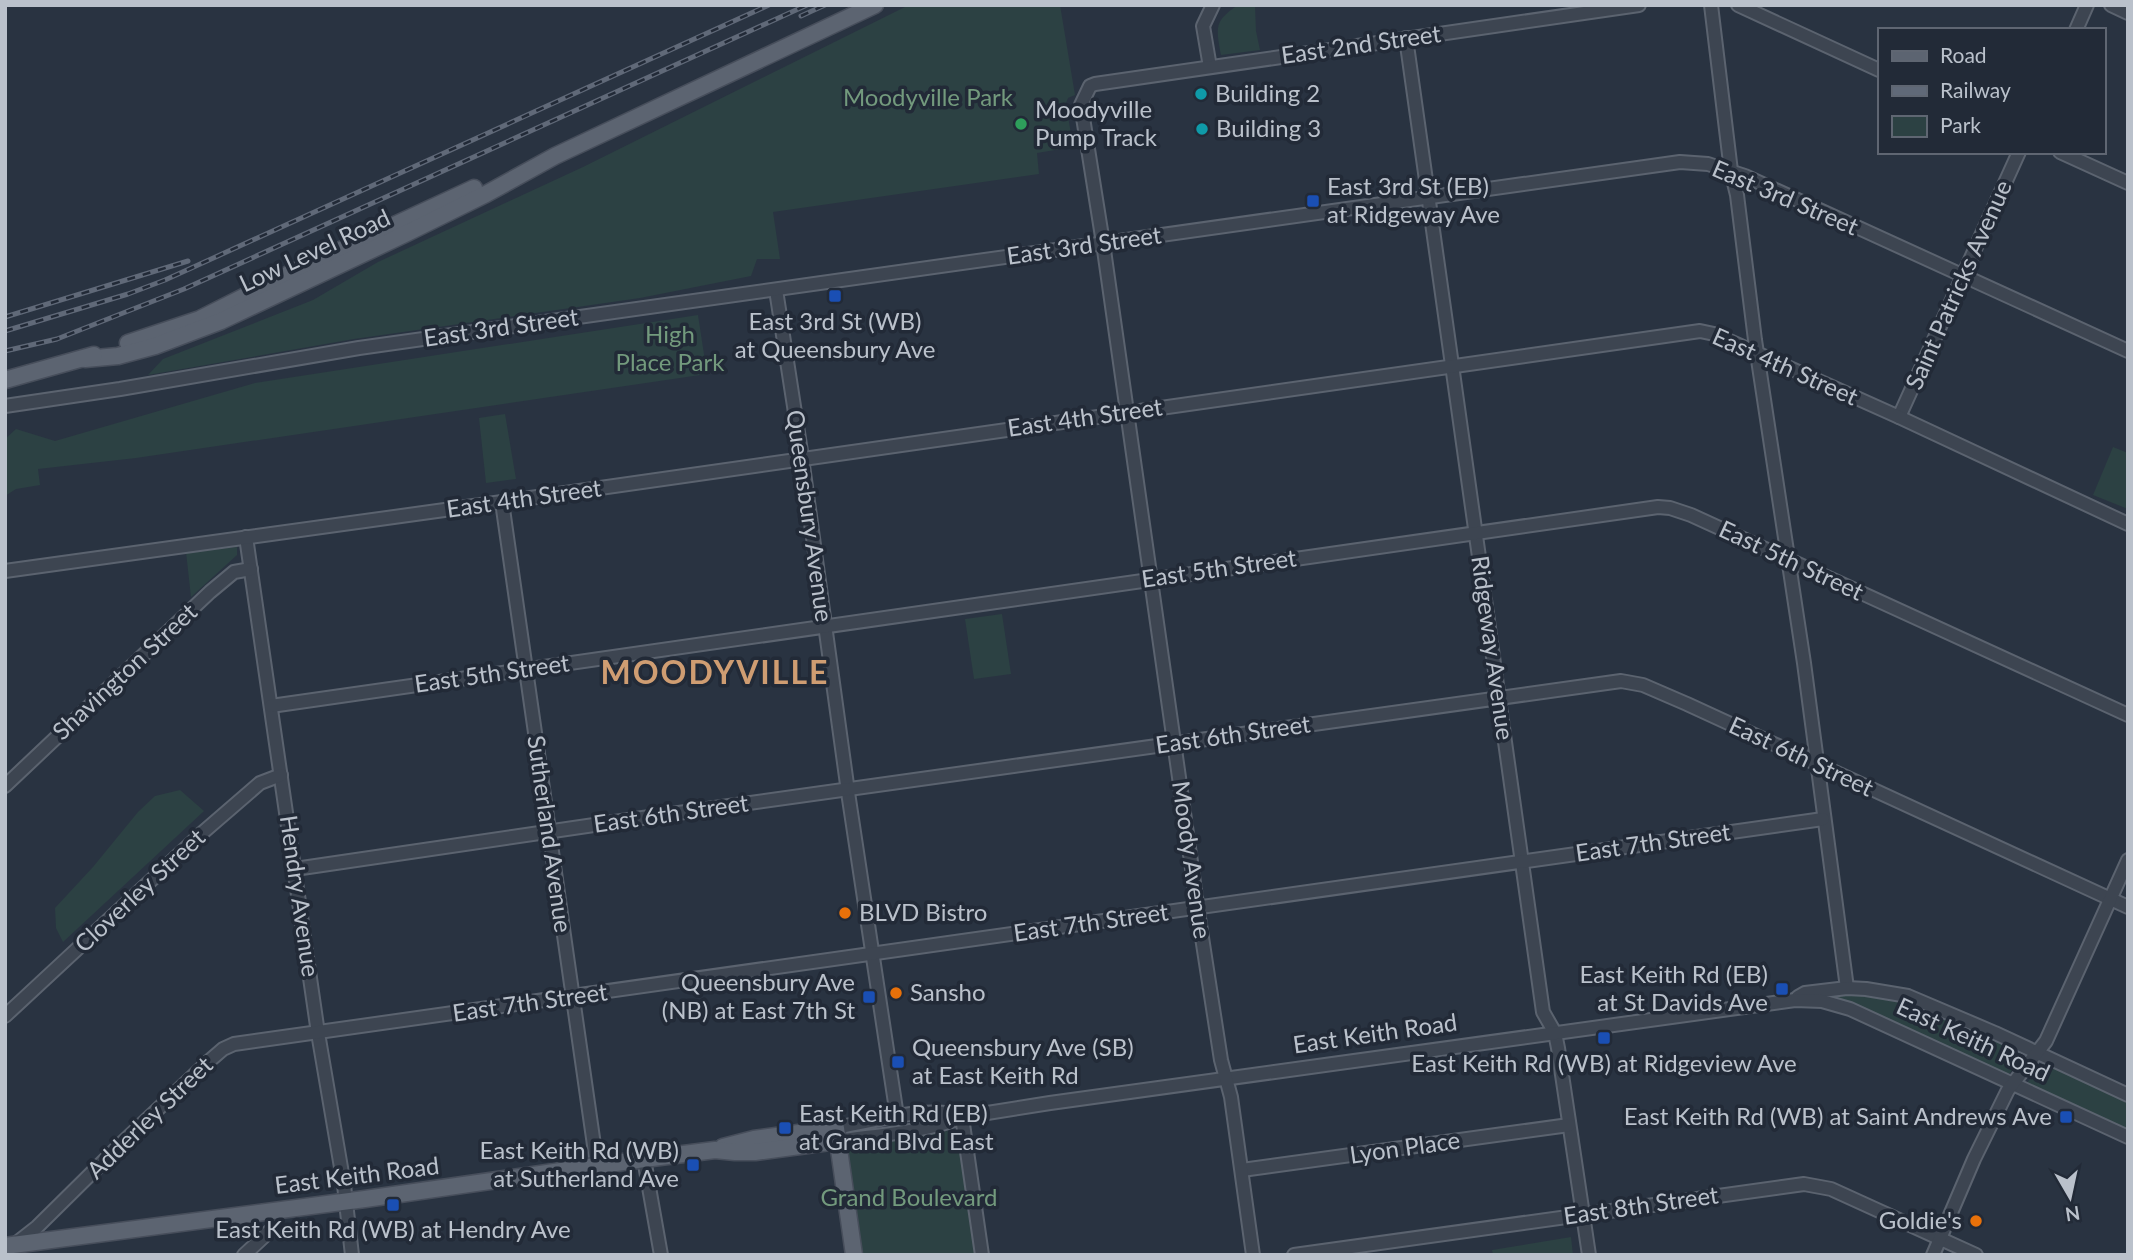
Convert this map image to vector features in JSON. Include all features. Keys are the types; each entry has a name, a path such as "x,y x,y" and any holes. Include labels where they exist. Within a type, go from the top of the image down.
{"main road":[{"name":"Low Level Road","path":"5,380 85,359 118,356 155,346 221,321 417,228 555,156 875,5"},
{"name":"East Keith Road","path":"9,1247 644,1159 715,1150 755,1152 837,1134"},
{"path":"837,1134 854,1255"}],"street":[{"path":"1210,67 1203,26 1213,5"},
{"name":"East 2nd Street","path":"1087,91 1095,84 1639,5"},
{"path":"1711,5 1731,171 1737,195 1847,988"},
{"path":"1738,5 1878,70"},
{"path":"2077,28 2087,5"},
{"path":"2111,5 2128,13"},
{"name":"Ridgeway Avenue","path":"1406,38 1543,1012 1555,1033 1589,1255"},
{"name":"Moody Avenue","path":"1087,91 1081,105 1217,1036 1231,1097 1253,1255"},
{"name":"Saint Patricks Avenue","path":"1899,417 2019,154"},
{"path":"2064,154 2128,183"},
{"name":"East 3rd Street","path":"5,406 359,348 1680,162 1708,164 1731,171 2128,351"},
{"name":"Queensbury Avenue","path":"776,290 897,1116"},
{"name":"East 4th Street","path":"5,571 1689,331 1708,332 1757,353 2128,524"},
{"name":"Sutherland Avenue","path":"502,502 597,1166"},
{"name":"East 5th Street","path":"271,706 1658,507 1691,515 2128,715"},
{"name":"Hendry Avenue","path":"246,537 352,1255"},
{"name":"Shavington Street","path":"5,786 210,592 234,572 251,569"},
{"name":"East 6th Street","path":"295,869 1612,681 1632,682 1687,704 2128,907"},
{"name":"Cloverley Street","path":"5,1016 201,834 260,783 281,775"},
{"name":"East 7th Street","path":"318,1033 1823,818"},
{"path":"1933,1255 1974,1159 2012,1084 2038,1053 2052,1029 2128,860"},
{"name":"East Keith Road","path":"1795,1000 1805,993 1847,988 1908,996 2128,1095"},
{"name":"East Keith Road","path":"837,1134 870,1136 922,1128 962,1117 1226,1077 1795,1000 1822,1002 1850,1009 2128,1137"},
{"name":"Adderley Street","path":"9,1247 37,1227 223,1049 234,1044 318,1033"},
{"name":"East Keith Road","path":"837,1134 897,1116 944,1112 962,1117"},
{"path":"870,1136 894,1124 897,1116 906,1125 922,1128"},
{"path":"962,1117 982,1255"},
{"name":"Lyon Place","path":"1242,1170 1569,1125"},
{"path":"644,1159 661,1255"},
{"name":"East 8th Street","path":"1294,1255 1804,1184 1831,1189 1976,1255"},
{"path":"244,1255 273,1228 273,1210"}],"green space":[{"name":"Moodyville Park","path":"909,5 1060,5 1075,95 1068,98 1066,103 1073,147 1037,153 1039,174 773,212 780,259 757,259 751,276 640,298 354,339 148,375 163,359 313,300 378,262 583,167"},
{"path":"1238,5 1255,5 1260,50 1221,55 1218,31 1221,20"},
{"name":"High Place Park","path":"698,315 707,374 136,458 38,469 40,485 16,489 5,496 5,439 16,429 55,441 255,383"},
{"path":"505,414 516,479 486,483 479,418"},
{"path":"2113,447 2128,453 2128,509 2093,495"},
{"path":"237,547 237,555 191,597 186,552"},
{"path":"1002,614 1011,674 974,679 965,619"},
{"path":"180,790 204,811 63,942 56,928 55,908 138,812 155,796"},
{"path":"1855,992 1904,999 2017,1049 2018,1062 2010,1073 2004,1074 1809,998"},
{"path":"2044,1063 2128,1099 2128,1132 2025,1086"},
{"name":"Grand Boulevard","path":"949,1131 957,1134 975,1255 860,1255 846,1150 849,1143"},
{"path":"1571,1237 1573,1255 1493,1255 1492,1250"}],"railway":[{"path":"5,331 128,294 165,280 769,5"},
{"path":"5,351 57,339 184,289 807,5"},
{"path":"801,16 825,5"},
{"path":"5,317 188,261"}],"place":[{"name":"Building 2","path":"1201,94"},
{"name":"Moodyville Pump Track","path":"1021,124"},
{"name":"Building 3","path":"1202,129"},
{"name":"East 3rd St (EB) at Ridgeway Ave","path":"1313,201"},
{"name":"East 3rd St (WB) at Queensbury Ave","path":"835,296"},
{"name":"BLVD Bistro","path":"845,913"},
{"name":"East Keith Rd (EB) at St Davids Ave","path":"1782,989"},
{"name":"Sansho","path":"896,993"},
{"name":"Queensbury Ave (NB) at East 7th St","path":"869,997"},
{"name":"East Keith Rd (WB) at Ridgeview Ave","path":"1604,1038"},
{"name":"Queensbury Ave (SB) at East Keith Rd","path":"898,1062"},
{"name":"East Keith Rd (WB) at Saint Andrews Ave","path":"2066,1117"},
{"name":"East Keith Rd (EB) at Grand Blvd East","path":"785,1128"},
{"name":"East Keith Rd (WB) at Sutherland Ave","path":"693,1165"},
{"name":"East Keith Rd (WB) at Hendry Ave","path":"393,1205"},
{"name":"Goldie's","path":"1976,1221"}],"district":[{"name":"MOODYVILLE","path":"715,673"}]}
